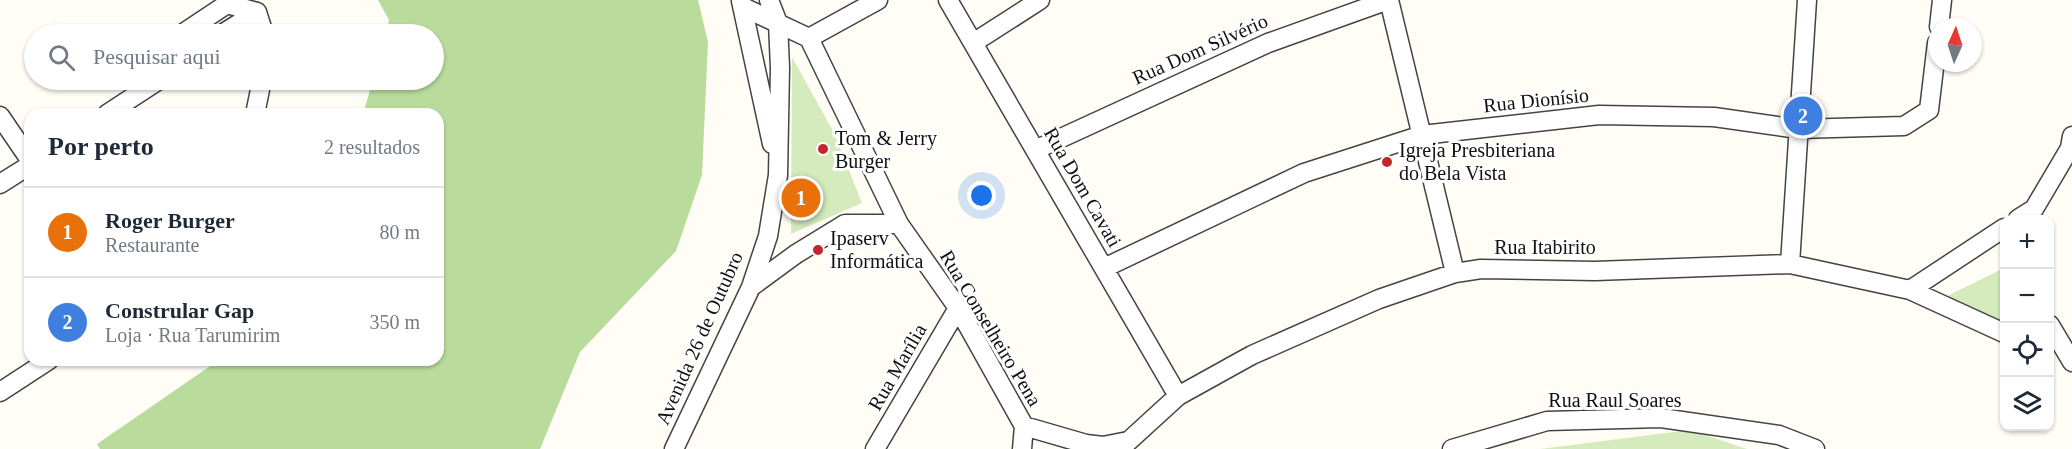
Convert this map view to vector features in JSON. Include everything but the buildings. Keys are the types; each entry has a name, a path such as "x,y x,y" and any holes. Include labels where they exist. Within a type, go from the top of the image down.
{"street":[{"name":"Avenida 26 de Outubro","path":"674,449 751,287 768,236 778,175 780,68 778,23 769,0"},
{"path":"742,4 809,38 878,0"},
{"name":"Rua Dom Cavati","path":"948,0 1178,396"},
{"path":"973,43 1040,0"},
{"path":"1389,0 1455,273"},
{"name":"Rua Dom Silvério","path":"1035,150 1268,43 1389,0"},
{"path":"1790,264 1806,0"},
{"path":"1940,18 1942,0"},
{"path":"197,24 227,4 257,12"},
{"name":"Avenida 26 de Outubro","path":"742,4 778,175"},
{"path":"238,24 257,12"},
{"path":"257,12 261,24"},
{"name":"Rua Conselheiro Pena","path":"809,38 899,224 958,308 1024,426 1086,444 1124,445"},
{"name":"Rua Dionísio","path":"1104,268 1304,173 1422,135 1599,115 1714,117 1798,129 1904,126 1929,110 1934,72"},
{"path":"116,108 144,90"},
{"path":"256,108 260,90"},
{"path":"0,116 24,151"},
{"path":"2034,214 2070,148 2072,136"},
{"path":"0,184 24,169"},
{"path":"751,287 796,254 844,224 899,224"},
{"path":"1910,290 2000,231"},
{"name":"Rua Itabirito","path":"1124,445 1178,396 1252,355 1379,299 1455,273 1481,269 1595,271 1790,264 1910,290 2000,331"},
{"name":"Rua Marília","path":"875,449 958,308"},
{"path":"2054,333 2072,363"},
{"path":"2054,356 2072,363"},
{"path":"0,392 40,366"},
{"name":"Rua Raul Soares","path":"1452,449 1547,421 1661,418 1779,435 1815,449"},
{"path":"1022,449 1024,426"}],"green space":[{"path":"378,0 698,0 708,42 702,175 676,251 580,352 540,449 100,449 97,444 210,366 444,366 444,108 365,108 370,90 444,90 444,24 388,24 389,20"},
{"path":"792,57 834,133 862,203 791,234"},
{"path":"2000,270 2000,324 1943,298"},
{"path":"1690,430 1747,449 1540,449"}],"place":[{"name":"Constrular Gap","path":"1803,116"},
{"name":"Tom & Jerry Burger","path":"823,149"},
{"name":"Igreja Presbiteriana do Bela Vista","path":"1387,162"},
{"name":"Roger Burger","path":"801,198"},
{"name":"Ipaserv Informática","path":"818,250"}]}
